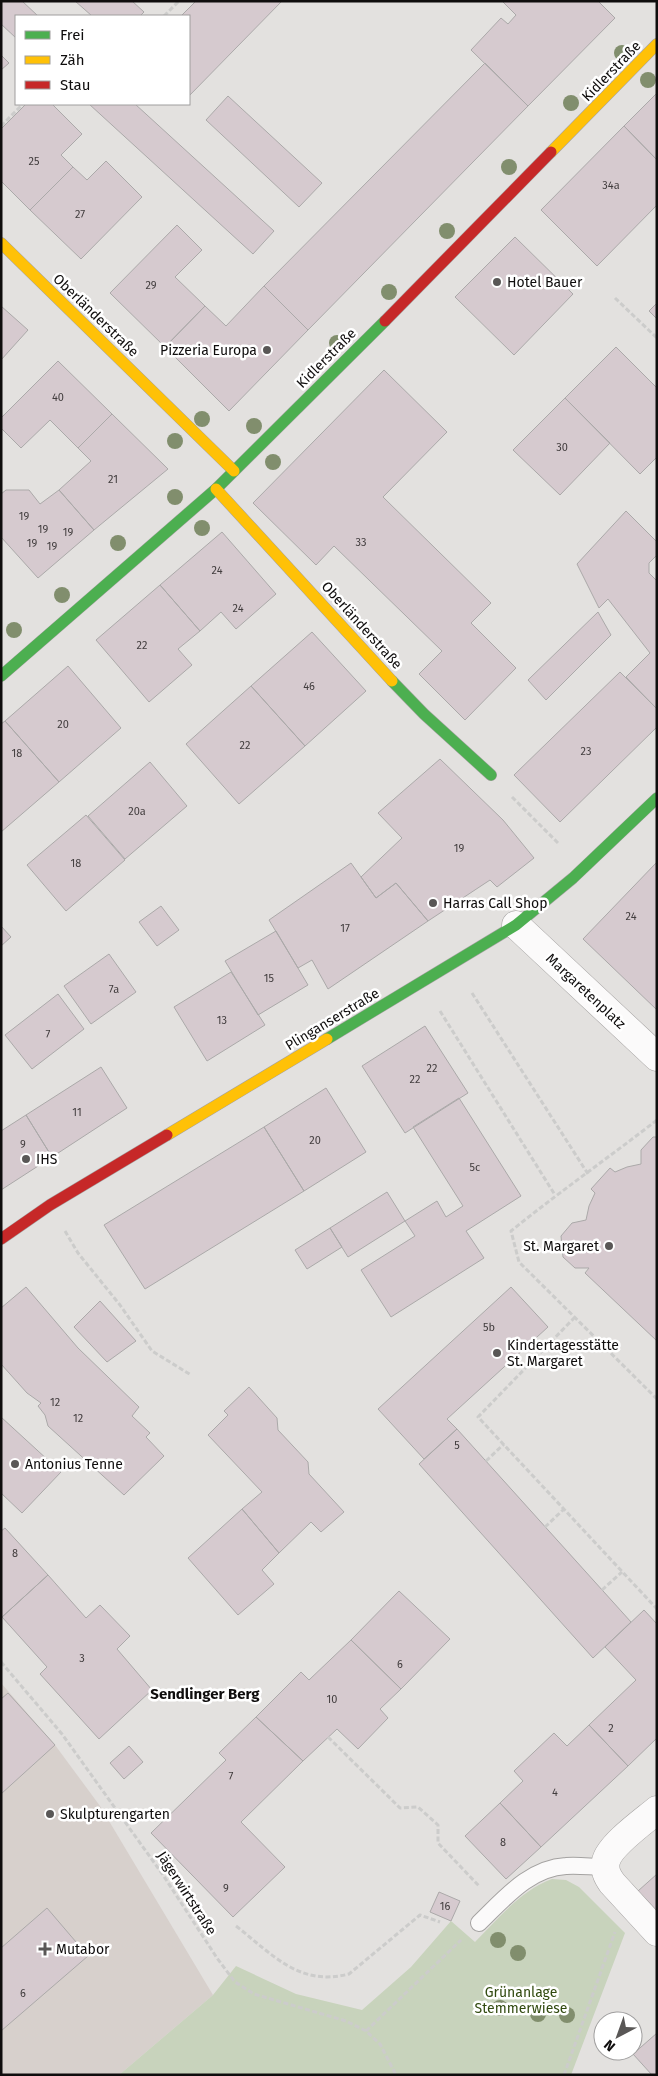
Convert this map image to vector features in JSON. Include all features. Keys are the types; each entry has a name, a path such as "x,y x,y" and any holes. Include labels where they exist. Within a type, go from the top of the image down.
{"street":[{"name":"Kidlerstraße","path":"1,676 234,471 400,306 657,44"},
{"name":"Oberländerstraße","path":"1,243 234,471"},
{"name":"Oberländerstraße","path":"216,488 395,685 491,775"},
{"name":"Plinganserstraße","path":"1,1239 50,1205 516,925 574,878 657,798"},
{"name":"Margaretenplatz","path":"516,925 657,1057"},
{"path":"657,1810 613,1850 606,1860 610,1879 657,1932"}],"lane":[{"path":"479,1923 524,1882 536,1874 550,1868 566,1866 606,1867"}],"path":[{"path":"165,15 178,1"},
{"path":"1,126 21,105"},
{"path":"615,298 657,338"},
{"path":"491,775 558,843"},
{"path":"472,992 588,1174"},
{"path":"440,1011 555,1195"},
{"path":"657,1120 588,1174 555,1195 511,1231 519,1262 657,1399"},
{"path":"50,1205 78,1253 120,1305 152,1352 191,1375"},
{"path":"575,1317 478,1417 657,1609"},
{"path":"486,1461 504,1444"},
{"path":"546,1527 564,1509"},
{"path":"602,1590 622,1572"},
{"name":"Jägerwirtstraße","path":"1,1662 73,1749 163,1875 217,1958 235,1982 254,1994 346,2021 366,2031 380,2044 396,2075"},
{"path":"328,1737 400,1808 418,1808 438,1825 438,1843 498,1905"},
{"path":"564,2075 627,1898"},
{"path":"236,1926 289,1967 319,1978 335,1978 349,1974 420,1915 440,1922"},
{"path":"366,2031 479,1923"}],"shaded area":[{"path":"1,1683 55,1745 100,1806 213,1995 119,2075 1,2075"}],"green space":[{"name":"Grünanlage Stemmerwiese","path":"552,1879 566,1880 579,1887 625,1933 595,2011 593,2011 593,2017 571,2075 119,2075 213,1995 236,1966 296,1994 362,2010 411,1967 451,1921 475,1942 520,1898 540,1884"}],"building":[{"path":"1,1 22,1 37,15 15,15 15,37 1,24"},
{"path":"75,1 132,1 144,12 141,15 91,15"},
{"path":"196,1 282,1 190,95 190,15 182,15"},
{"path":"502,1 598,1 615,18 528,106 471,50 501,18 508,24 516,15"},
{"path":"1,55 9,63 1,70"},
{"path":"485,63 528,106 308,330 264,286"},
{"path":"657,93 657,160 624,126"},
{"path":"228,96 322,183 299,207 206,120"},
{"path":"25,105 53,105 82,134 61,155 73,167 30,210 1,181 1,129"},
{"path":"90,105 136,105 274,231 253,254"},
{"path":"624,126 657,160 657,205 597,266 541,210"},
{"path":"106,161 142,197 81,259 30,210 73,167 87,180"},
{"path":"177,225 202,250 175,277 205,306 165,347 110,293"},
{"path":"515,237 573,294 514,355 455,297"},
{"path":"264,286 308,330 229,411 165,347 205,306 226,326"},
{"path":"657,303 657,319 649,311"},
{"path":"1,306 28,330 1,360"},
{"path":"616,347 657,388 657,457 640,474 565,398"},
{"path":"58,361 112,414 78,448 50,420 21,448 1,428 1,418"},
{"path":"384,370 447,432 383,497 491,603 471,623 516,668 465,720 419,674 442,651 334,546 316,565 253,503"},
{"path":"565,398 610,443 560,495 513,450"},
{"path":"112,414 168,469 94,530 59,490 91,461 78,448"},
{"path":"6,490 29,490 40,504 59,490 94,530 38,578 1,537 1,494"},
{"path":"626,511 657,542 657,555 649,563 649,573 657,581 657,709 626,677 650,653 608,599 599,608 577,564"},
{"path":"222,532 276,594 236,629 221,612 200,631 160,585"},
{"path":"160,585 200,631 178,649 192,665 149,702 96,640"},
{"path":"598,612 611,635 546,700 528,680"},
{"path":"312,632 366,691 305,746 251,686"},
{"path":"68,666 121,728 59,782 5,721"},
{"path":"620,672 657,709 657,727 560,822 514,775"},
{"path":"251,686 305,746 239,804 186,744"},
{"path":"5,721 59,782 1,832 1,724"},
{"path":"440,759 503,820 534,858 497,887 490,880 428,921 396,883 376,898 361,877 402,838 378,813"},
{"path":"150,762 187,806 125,859 88,816"},
{"path":"86,815 125,860 66,911 27,865"},
{"path":"657,862 657,1010 583,939"},
{"path":"351,863 376,898 396,883 428,921 328,989 312,960 298,968 269,920"},
{"path":"161,906 179,930 157,946 139,922"},
{"path":"1,926 11,937 1,946"},
{"path":"276,931 308,985 258,1015 225,961"},
{"path":"109,954 136,992 91,1024 64,986"},
{"path":"231,972 265,1025 207,1061 174,1007"},
{"path":"58,994 84,1029 32,1069 5,1035"},
{"path":"425,1026 468,1093 405,1133 362,1066"},
{"path":"101,1067 127,1108 52,1157 26,1115"},
{"path":"326,1088 366,1152 304,1191 264,1127"},
{"path":"459,1098 521,1196 466,1231 484,1258 391,1317 361,1270 415,1236 405,1221 437,1201 446,1217 463,1206 413,1127"},
{"path":"26,1115 52,1157 1,1190 1,1131"},
{"path":"264,1127 304,1191 145,1289 104,1225"},
{"name":"St. Margaret","path":"653,1137 657,1137 657,1341 585,1273 589,1268 575,1268 563,1257 561,1236 572,1223 586,1220 589,1206 595,1193 591,1189 610,1168 615,1172 641,1164 641,1150"},
{"path":"387,1192 405,1221 348,1257 330,1228"},
{"path":"330,1228 342,1247 307,1269 295,1250"},
{"path":"26,1287 78,1348 139,1407 132,1416 150,1433 146,1437 164,1456 124,1495 48,1426 45,1415 38,1406 41,1403 27,1393 1,1364 1,1308"},
{"path":"511,1287 548,1327 447,1419 457,1429 424,1459 378,1409"},
{"path":"100,1301 136,1341 107,1362 74,1327"},
{"path":"249,1387 277,1418 278,1430 308,1462 309,1474 344,1512 321,1532 311,1522 279,1553 242,1509 262,1492 208,1435 228,1415 224,1411"},
{"path":"1,1417 61,1472 22,1513 1,1493"},
{"path":"457,1429 631,1622 593,1658 419,1464"},
{"path":"242,1509 279,1553 262,1570 274,1584 238,1615 188,1558"},
{"path":"5,1528 48,1575 1,1618 1,1531"},
{"path":"48,1575 86,1618 100,1605 130,1636 117,1649 152,1690 99,1739 40,1674 47,1667 2,1617"},
{"path":"399,1591 450,1639 401,1689 351,1640"},
{"path":"644,1610 657,1624 657,1738 628,1766 589,1725 636,1680 605,1647"},
{"path":"351,1640 401,1689 380,1709 388,1718 358,1749 337,1729 303,1761 256,1717 301,1672 309,1680"},
{"path":"8,1693 55,1745 1,1794 1,1699"},
{"path":"256,1717 303,1761 241,1822 285,1867 233,1917 151,1833 226,1760 219,1753"},
{"path":"589,1725 628,1766 541,1847 500,1803 523,1781 514,1771 554,1733 567,1746"},
{"path":"129,1746 143,1762 124,1779 110,1763"},
{"path":"500,1803 541,1847 506,1879 465,1836"},
{"path":"657,1874 657,1911 638,1891"},
{"path":"439,1892 460,1901 451,1921 430,1912"},
{"path":"47,1908 88,1956 1,2031 1,1948"},
{"path":"657,2033 657,2075 652,2075 639,2061 643,2061 643,2045"}],"traffic: fast":[{"path":"1,676 216,489 385,321"},
{"path":"392,681 424,714 491,775"},
{"path":"327,1039 516,925 573,878 657,798"}],"traffic: slow":[{"path":"551,152 657,44"},
{"path":"1,243 234,471"},
{"path":"216,489 392,681"},
{"path":"167,1135 327,1039"}],"traffic: jam":[{"path":"385,321 551,152"},
{"path":"1,1239 50,1205 167,1135"}],"place":[{"name":"Hotel Bauer","path":"497,282"},
{"name":"Pizzeria Europa","path":"267,350"},
{"name":"Harras Call Shop","path":"433,903"},
{"name":"IHS","path":"26,1159"},
{"name":"St. Margaret","path":"609,1246"},
{"name":"Kindertagesstätte St. Margaret","path":"497,1353"},
{"name":"Antonius Tenne","path":"15,1464"},
{"name":"Skulpturengarten","path":"50,1814"},
{"name":"Mutabor","path":"45,1949"}],"district":[{"name":"Sendlinger Berg","path":"205,1694"}]}
